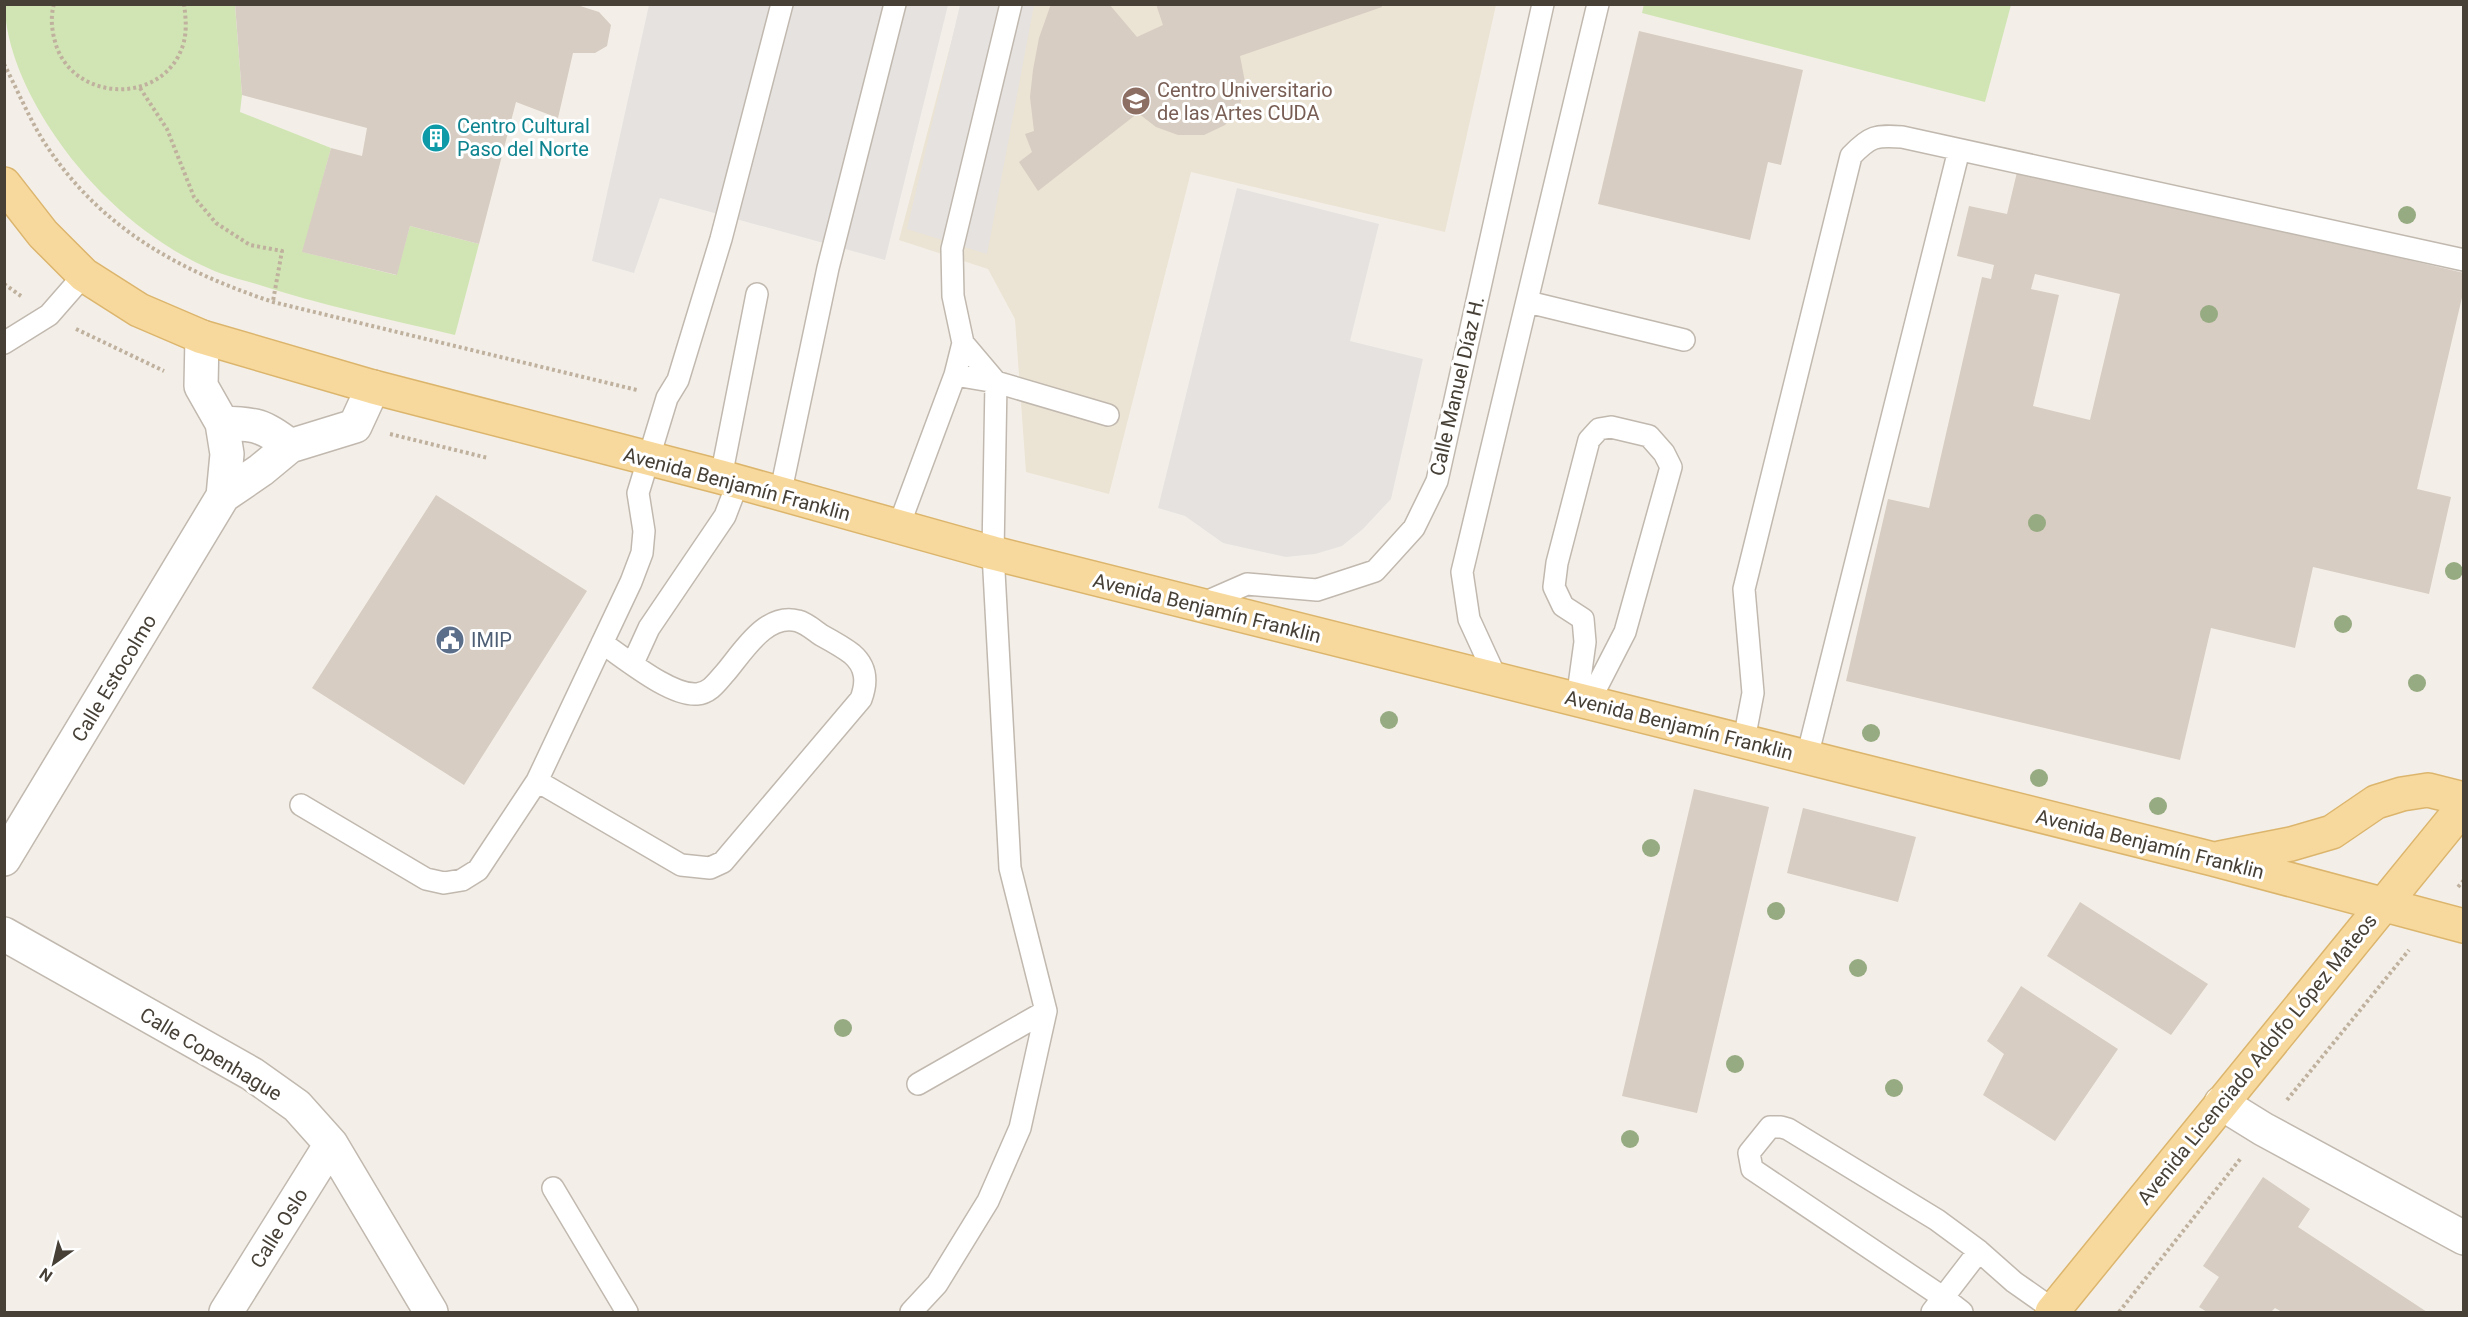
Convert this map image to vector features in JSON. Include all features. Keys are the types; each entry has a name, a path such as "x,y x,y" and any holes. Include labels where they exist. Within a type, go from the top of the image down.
{"main road":[{"name":"Avenida Benjamín Franklin","path":"4,183 43,234 84,275 139,310 202,337 373,387 730,480 993,553 1497,681 1744,740 2213,859 2449,922"},
{"path":"2213,859 2291,844 2332,832 2376,802 2402,794 2428,790 2463,799"},
{"name":"Avenida Licenciado Adolfo López Mateos","path":"2053,1311 2463,806"}],"street":[{"name":"Calle Estocolmo","path":"202,337 201,386 222,423 227,454 223,496"},
{"name":"Calle Estocolmo","path":"4,859 223,496 261,470 290,446 355,426 373,387"},
{"path":"222,423 252,424 268,429 290,446"},
{"name":"Calle Copenhague","path":"4,934 252,1074 297,1106 331,1144 431,1312"},
{"path":"2221,1103 2263,1129 2463,1238"},
{"name":"Calle Oslo","path":"226,1312 331,1144"}],"lane":[{"path":"301,805 426,879 444,883 462,880 478,870 537,781 631,582 642,553 644,531 638,493 667,398 678,380 721,239 782,4"},
{"path":"780,495 828,268 895,4"},
{"path":"898,528 955,375 963,343 953,296 952,249 1011,4"},
{"name":"Calle Manuel Díaz H.","path":"1198,606 1247,584 1317,590 1375,571 1414,528 1437,481 1543,4"},
{"path":"1497,681 1469,620 1462,572 1598,4"},
{"path":"1744,740 1753,693 1744,589 1851,156 1866,141 1882,135 1902,137 2463,260"},
{"path":"1807,757 1959,150"},
{"path":"4,343 49,315 84,275"},
{"path":"633,663 649,628 725,516 757,294"},
{"path":"1528,302 1684,340"},
{"path":"911,1312 937,1284 988,1200 1020,1128 1046,1011 1010,868 993,553 996,382 963,343"},
{"path":"955,375 996,382 1108,415"},
{"path":"1611,427 1648,436 1664,453 1671,467 1625,632 1583,701 1585,642 1583,619 1563,606 1554,587 1557,563 1589,440 1599,429 1611,427"},
{"path":"537,781 681,865 710,868 723,862 731,853 861,699 866,684 864,669 854,656 800,621 784,618 771,624 756,637 712,688 701,693 689,694 673,690 602,643"},
{"path":"918,1084 1046,1011"},
{"path":"1962,1312 1938,1305 1752,1169 1749,1154 1770,1128 1781,1126 1788,1129 1937,1220 2053,1311"},
{"path":"553,1188 627,1312"},
{"path":"1938,1305 1979,1251"}],"path":[{"path":"54,4 52,32 59,53 72,72 92,85 114,91 140,88 156,80 172,65 182,47 187,26 184,4"},
{"path":"4,64 44,141 84,194 131,235 177,264 231,288 273,302 667,398"},
{"path":"140,88 167,129 194,197 208,214 216,223 250,245 282,250 273,302"},
{"path":"2119,1312 2263,1129 2449,922 2463,880"}],"shaded area":[{"path":"649,5 948,5 885,260 660,198 634,273 592,261"},
{"path":"960,5 1034,5 987,254 907,229"},
{"path":"961,5 1496,5 1445,232 1191,172 1109,494 1026,472 1015,319 988,269 899,240"},
{"path":"1237,188 1379,224 1350,341 1423,359 1391,499 1363,529 1342,546 1315,554 1286,557 1223,543 1185,516 1158,508"}],"green space":[{"path":"1644,4 2011,5 1985,102 1642,13"},
{"path":"5,5 235,5 242,95 240,112 331,148 303,252 396,275 410,226 479,244 455,335 328,305 226,275 186,257 142,228 121,211 83,172 42,116 13,54"}],"building":[{"name":"Centro Cultural Paso del Norte","path":"235,4 574,4 599,12 611,25 607,46 595,53 573,53 558,118 516,102 479,244 410,226 397,275 302,252 331,148 362,156 367,128 242,95"},
{"name":"Centro Universitario de las Artes CUDA","path":"1051,4 1109,4 1137,37 1163,25 1156,4 1381,4 1382,7 1240,56 1245,82 1240,105 1225,125 1204,135 1178,135 1156,127 1138,113 1038,191 1019,162 1032,152 1025,134 1034,131 1030,97 1033,70 1039,38"},
{"path":"1639,31 1803,70 1781,165 1768,162 1750,240 1598,204"},
{"path":"2018,168 2464,273 2464,289 2417,489 2451,497 2429,594 2313,567 2295,648 2211,628 2180,760 1846,681 1888,499 1929,508 1982,277 1991,279 1994,265 1957,256 1969,206 2007,214","holes":["2035,274 2120,294 2090,420 2033,406 2059,295 2031,289"]},
{"name":"IMIP","path":"436,495 587,591 464,785 312,688"},
{"path":"1694,789 1769,807 1697,1113 1622,1096"},
{"path":"1803,808 1916,837 1898,902 1787,873"},
{"path":"2080,902 2208,984 2171,1035 2047,956"},
{"path":"2021,986 2118,1049 2055,1141 1983,1095 2004,1054 1987,1041"},
{"path":"2263,1177 2310,1209 2298,1227 2427,1312 2282,1312 2275,1308 2271,1312 2207,1312 2199,1307 2219,1277 2203,1266"}],"place":[{"name":"Centro Universitario de las Artes CUDA","path":"1136,101"},
{"name":"Centro Cultural Paso del Norte","path":"436,138"},
{"name":"IMIP","path":"450,640"}]}
